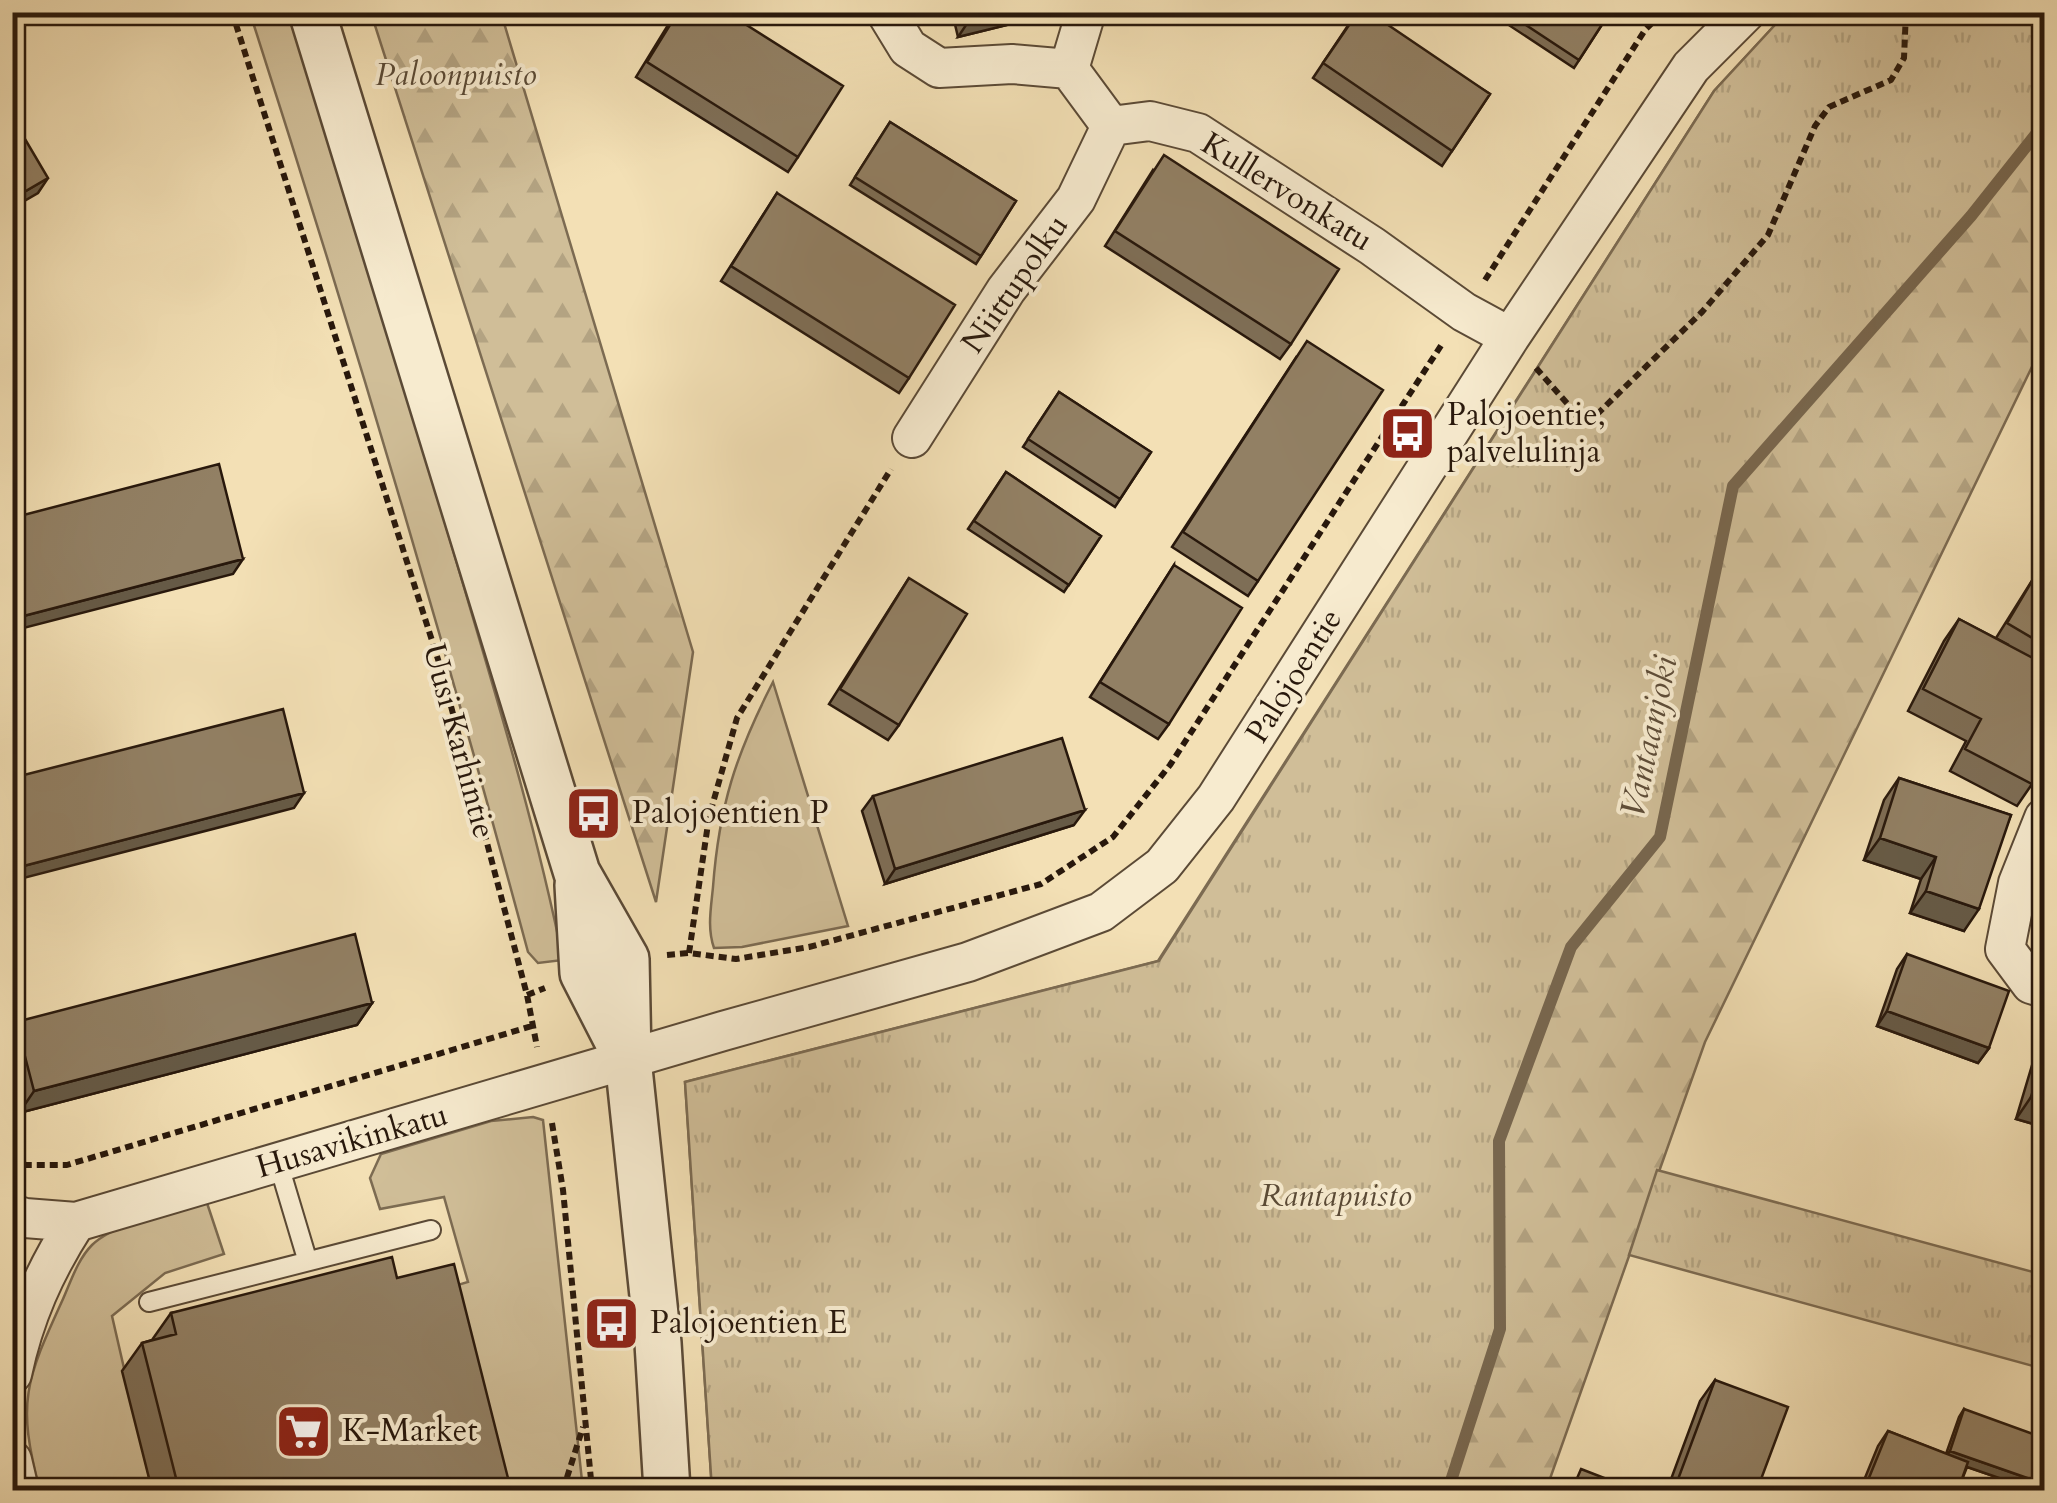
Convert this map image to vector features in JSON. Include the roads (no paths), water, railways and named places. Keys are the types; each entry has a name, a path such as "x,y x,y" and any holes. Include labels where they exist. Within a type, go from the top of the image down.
{"street":[{"path":"312,12 577,873 626,959 628,1060 658,1343 667,1490"},
{"path":"886,12 908,48 939,68 1012,64 1069,69 1112,126"},
{"path":"1069,69 1086,12"},
{"name":"Palojoentie","path":"628,1060 968,962 1101,912 1162,866 1216,798 1510,337 1691,67 1746,12"},
{"name":"Kullervonkatu","path":"1112,126 1150,120 1198,133 1372,246 1464,312 1510,337"},
{"name":"Niittupolku","path":"912,438 1006,290 1076,199 1112,126"},
{"path":"2044,818 2018,883 2005,949 2031,984 2044,988"},
{"path":"577,873 582,973 628,1060"},
{"name":"Husavikinkatu","path":"76,1222 628,1060"},
{"path":"12,1214 76,1222 47,1267 19,1342 12,1374"},
{"path":"12,1460 18,1490"}],"lane":[{"path":"278,1162 307,1259"},
{"path":"149,1302 431,1230"}],"waterway":[{"name":"Vantaanjoki","path":"1448,1490 1500,1329 1499,1141 1571,947 1660,837 1733,486 1971,216 2044,124"}],"place":[{"name":"Palojoentie, palvelulinja","path":"1408,433"},
{"name":"Palojoentien P","path":"593,813"},
{"name":"Palojoentien E","path":"611,1323"},
{"name":"K-Market","path":"303,1431"}],"park label":[{"name":"Paloonpuisto","path":"456,75"},
{"name":"Rantapuisto","path":"1336,1196"}]}
